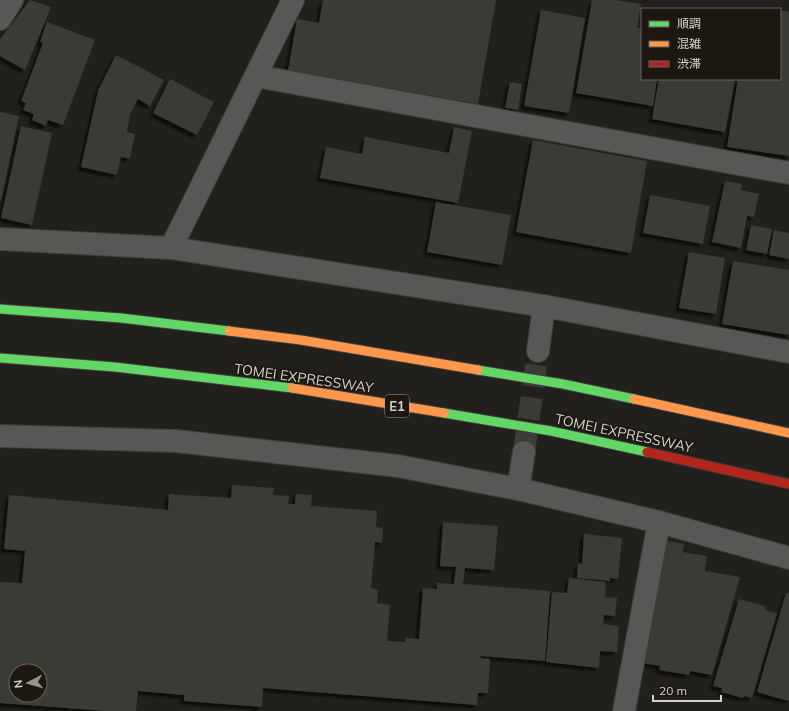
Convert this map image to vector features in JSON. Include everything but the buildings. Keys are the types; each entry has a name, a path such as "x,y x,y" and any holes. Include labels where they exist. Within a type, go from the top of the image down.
{"highway":[{"path":"0,309 121,318 302,340 563,384 789,433"},
{"name":"TOMEI EXPRESSWAY","path":"0,358 115,367 297,389 551,431 789,484"}],"street":[{"path":"170,248 293,0"},
{"path":"256,76 789,173"},
{"path":"0,239 170,248 544,306 789,352"},
{"path":"538,351 544,306"},
{"path":"0,436 176,441 398,466 518,489 659,522 789,558"},
{"path":"518,489 524,452"},
{"path":"624,711 659,522"}],"tunnel":[{"path":"524,452 538,351"}],"traffic: fast":[{"path":"0,309 121,318 229,331"},
{"path":"0,358 115,367 292,388"},
{"path":"478,370 563,384 634,399"},
{"path":"444,413 551,431 647,452"}],"traffic: slow":[{"path":"229,331 301,340 478,370"},
{"path":"292,388 444,413"},
{"path":"634,399 789,433"}],"traffic: jam":[{"path":"647,452 789,484"}]}
